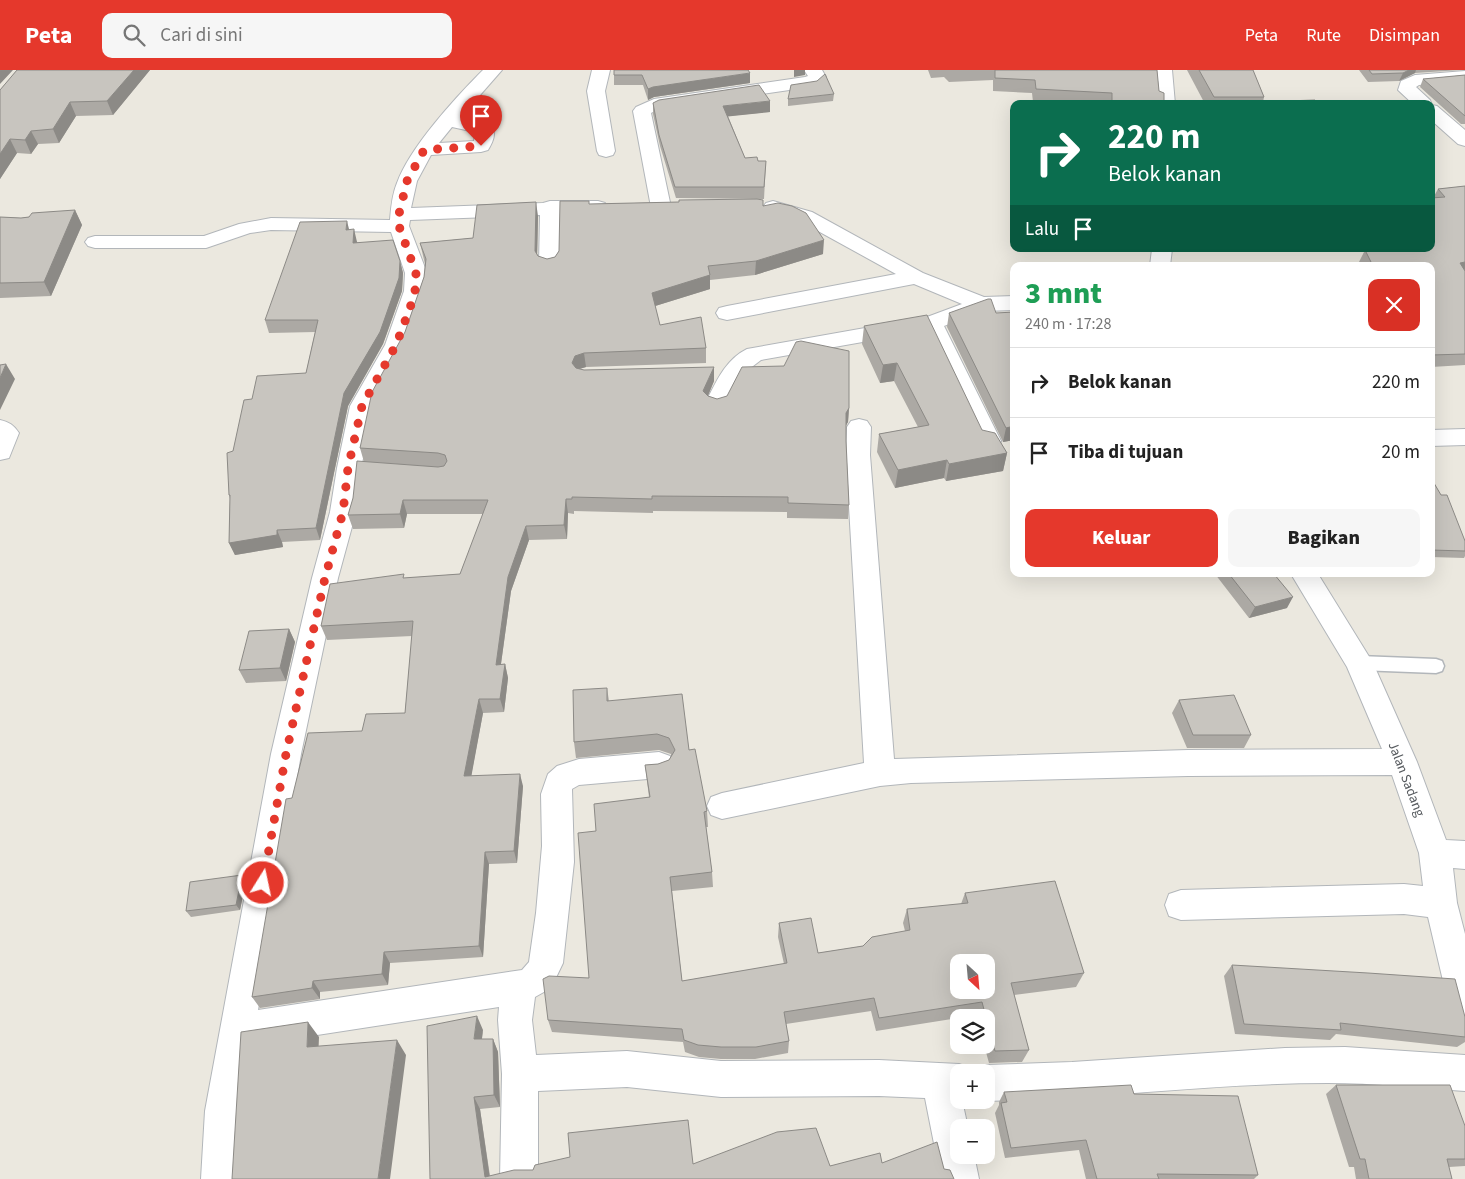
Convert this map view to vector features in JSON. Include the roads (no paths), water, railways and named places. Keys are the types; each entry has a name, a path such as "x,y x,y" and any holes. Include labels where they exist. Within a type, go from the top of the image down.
{"street":[{"path":"220,1179 224,1111 236,1030 286,754 325,578 343,512 358,469 362,406 396,345 415,291 416,273 399,220 407,181 424,150 447,121 493,70"},
{"path":"601,70 596,92 606,150"},
{"path":"661,206 642,111 654,104 810,82 817,77 812,70"},
{"path":"1163,70 1166,100"},
{"path":"1419,100 1407,90 1406,85 1415,80 1465,76"},
{"path":"1435,113 1463,136"},
{"path":"424,150 481,146 485,138 484,128 447,121"},
{"path":"756,205 798,213 916,277 980,304"},
{"path":"549,265 550,207"},
{"path":"96,242 206,242 285,215 399,220 550,207 615,207"},
{"path":"727,313 916,277"},
{"path":"717,404 722,372 755,354 932,323 980,304 1010,303"},
{"path":"932,323 988,441"},
{"path":"859,427 858,455 880,773"},
{"path":"0,428 7,433 0,452"},
{"path":"1435,437 1465,437"},
{"name":"Jalan Sadang","path":"1306,577 1359,663 1402,762 1434,853 1441,903 1465,1002"},
{"path":"722,806 880,773 975,767 1402,762"},
{"path":"236,1030 519,988 536,981 542,974 546,963 556,886 558,830 556,801 559,783 566,776 578,772 659,765"},
{"path":"1434,853 1465,855"},
{"path":"1181,905 1404,899 1441,903"},
{"path":"519,988 515,1020 520,1074 519,1179"},
{"path":"995,1083 1329,1065 1465,1074"},
{"path":"520,1074 627,1069 721,1079 879,1078 949,1082 960,1179"}],"lane":[{"path":"1359,663 1436,666"}]}
